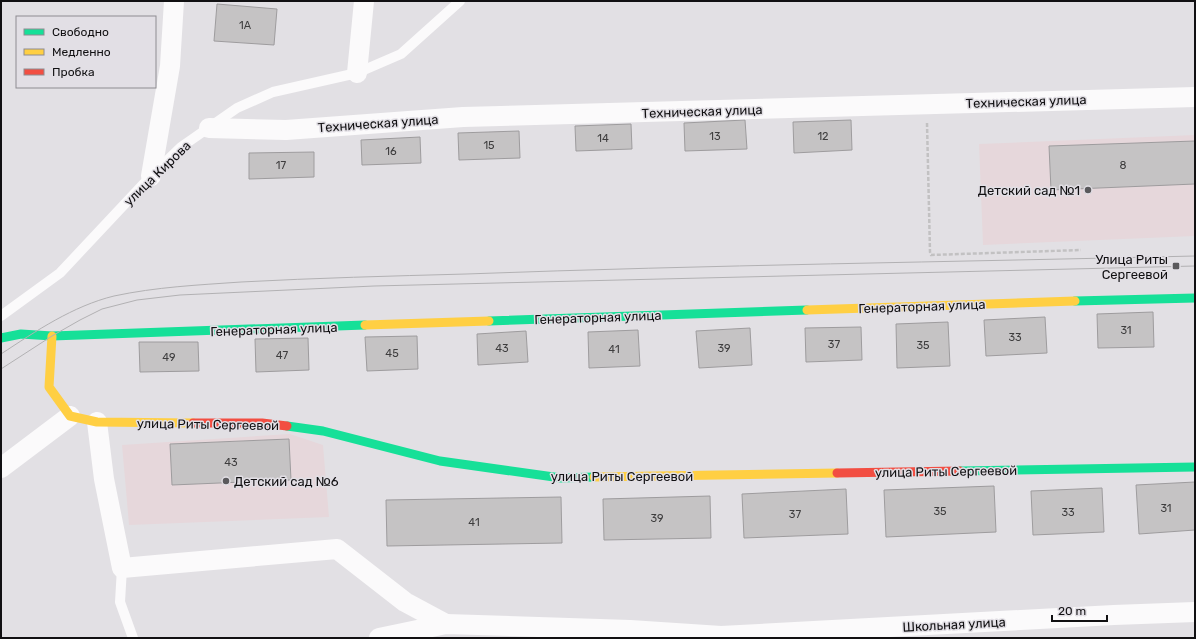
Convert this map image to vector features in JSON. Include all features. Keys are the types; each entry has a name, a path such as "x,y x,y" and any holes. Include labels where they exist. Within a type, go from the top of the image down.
{"street":[{"path":"151,176 170,66 174,1"},
{"path":"357,73 364,1"},
{"name":"Техническая улица","path":"209,128 286,130 463,117 1195,97"},
{"name":"Генераторная улица","path":"1,338 21,334 52,336 1098,300 1195,298"},
{"path":"1,468 70,416 49,387 52,336"},
{"name":"улица Риты Сергеевой","path":"70,416 97,422 262,423 323,430 440,461 561,478 1195,467"},
{"path":"97,422 104,479 122,568 337,549 405,602 446,624"},
{"name":"Школьная улица","path":"379,638 446,624 630,630 721,636 1195,612"}],"lane":[{"name":"улица Кирова","path":"1,316 60,273 151,176 181,147 237,108 273,92 357,73 401,54 460,1"},
{"path":"122,568 120,602 133,638"}],"path":[{"path":"926,104 931,255 1081,250"}],"shaded area":[{"name":"Детский сад №1","path":"1195,135 1195,236 983,245 979,144"},
{"name":"Детский сад №6","path":"290,434 323,445 329,517 129,525 122,445"}],"building":[{"path":"217,4 277,9 274,45 214,41"},
{"path":"745,120 747,149 685,151 684,123"},
{"path":"851,120 852,150 794,153 793,122"},
{"path":"631,124 632,149 576,151 575,126"},
{"path":"519,131 520,158 459,160 458,133"},
{"path":"420,137 421,163 362,165 361,140"},
{"name":"Детский сад №1","path":"1195,141 1195,184 1051,190 1049,146"},
{"path":"314,152 314,177 249,179 249,153"},
{"path":"1153,312 1154,347 1098,348 1097,314"},
{"path":"1045,317 1047,353 986,356 984,320"},
{"path":"948,322 950,366 897,368 896,324"},
{"path":"861,327 862,360 806,362 805,328"},
{"path":"750,328 752,365 699,368 696,331"},
{"path":"638,330 640,366 589,368 588,332"},
{"path":"526,331 528,362 478,365 477,334"},
{"path":"417,336 418,369 367,371 365,337"},
{"path":"308,338 309,370 256,372 255,339"},
{"path":"139,342 198,342 199,371 140,372"},
{"path":"289,439 291,480 172,485 170,444"},
{"path":"1195,482 1195,530 1139,534 1136,485"},
{"path":"994,486 996,532 886,537 884,490"},
{"path":"1102,488 1104,532 1033,535 1031,491"},
{"path":"846,489 848,534 744,538 742,494"},
{"path":"710,496 711,538 604,540 603,499"},
{"path":"561,497 562,543 387,546 386,500"}],"tram line":[{"path":"1,354 55,320 99,300 161,288 193,285 297,279 557,271 1195,256"},
{"path":"1,369 52,336 102,309 137,300 180,295 374,286 1195,266"}],"traffic: fast":[{"path":"1075,301 1195,298"},
{"path":"489,321 807,310"},
{"path":"1,338 21,334 52,336 365,325"},
{"path":"287,426 323,431 440,461 561,478 594,477"},
{"path":"960,471 1195,467"}],"traffic: slow":[{"path":"807,310 1075,301"},
{"path":"365,325 489,321"},
{"path":"52,336 49,387 70,416 97,422 193,423"},
{"path":"594,477 837,473"}],"traffic: jam":[{"path":"193,423 262,423 287,426"},
{"path":"837,473 960,471"}],"place":[{"name":"Детский сад №1","path":"1088,190"},
{"name":"Улица Риты Сергеевой","path":"1176,266"},
{"name":"Детский сад №6","path":"226,481"}]}
